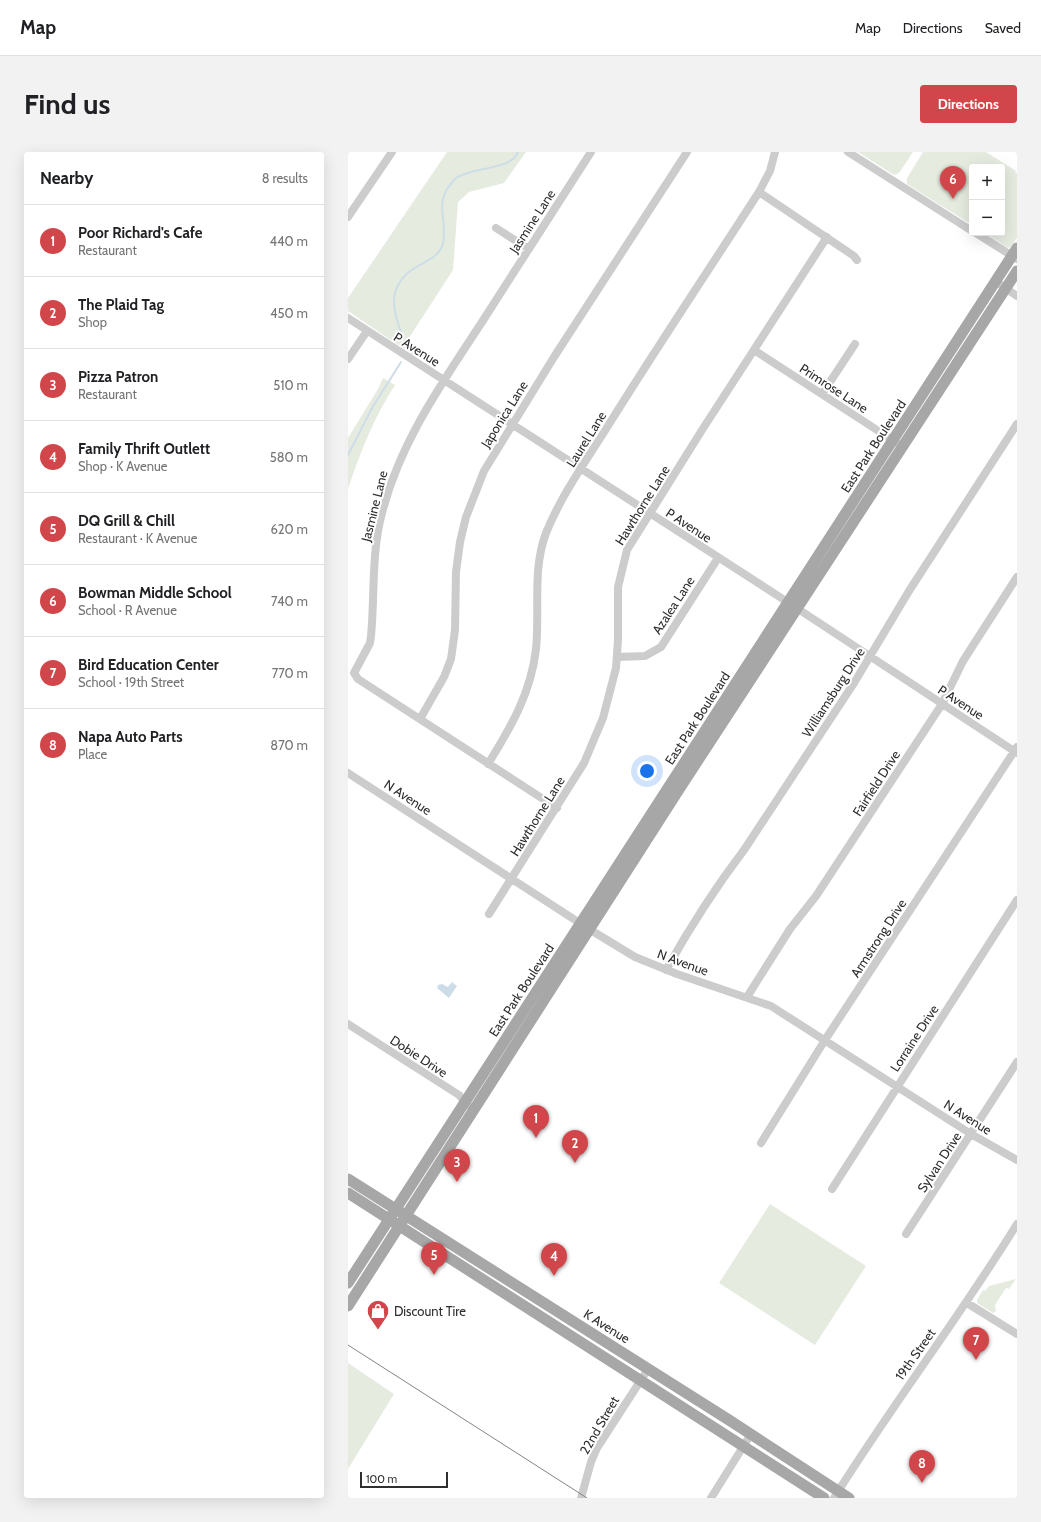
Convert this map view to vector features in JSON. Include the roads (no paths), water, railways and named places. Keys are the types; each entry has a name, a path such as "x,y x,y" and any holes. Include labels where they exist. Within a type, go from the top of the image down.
{"main road":[{"name":"East Park Boulevard","path":"348,1306 400,1226 401,1213 466,1102 585,926 793,606 897,443 963,332 1015,254"},
{"name":"East Park Boulevard","path":"897,443 973,338 1017,270"},
{"path":"963,332 973,338"},
{"name":"East Park Boulevard","path":"350,1281 390,1220 401,1213 473,1112 585,926"},
{"name":"K Avenue","path":"348,1179 751,1434 836,1495 849,1498"},
{"name":"K Avenue","path":"348,1193 824,1498"},
{"path":"350,1281 363,1283"},
{"path":"513,1298 520,1288"},
{"path":"565,1331 572,1320"}],"street":[{"path":"349,214 392,152"},
{"name":"Jasmine Lane","path":"557,808 358,680 354,673 367,649 371,636 374,555 382,511 395,468 406,445 444,380 592,152"},
{"name":"Japonica Lane","path":"420,719 444,677 451,659 455,630 457,557 466,517 484,471 512,424 687,152"},
{"name":"Laurel Lane","path":"488,764 514,721 525,696 532,672 536,649 538,576 541,551 557,508 759,192 770,171 776,152"},
{"path":"848,152 969,229"},
{"path":"759,192 827,237 854,256 857,260"},
{"path":"496,228 529,249"},
{"path":"982,236 1015,254"},
{"name":"Hawthorne Lane","path":"489,914 557,808 591,750 610,697 617,658 618,587 622,564 627,550 827,237"},
{"path":"996,282 1017,296"},
{"name":"P Avenue","path":"348,318 942,704 1016,750"},
{"path":"348,359 367,331"},
{"path":"822,394 855,344"},
{"name":"Primrose Lane","path":"754,350 897,443"},
{"name":"Williamsburg Drive","path":"666,970 682,942 854,683 909,591 1017,424"},
{"name":"Azalea Lane","path":"617,658 644,656 661,646 718,558"},
{"name":"Fairfield Drive","path":"747,997 790,929 816,896 942,704 962,661 1017,577"},
{"name":"Armstrong Drive","path":"761,1143 825,1040 1016,750"},
{"name":"N Avenue","path":"348,772 635,957 666,970 771,1006 971,1134 1017,1160"},
{"name":"Lorraine Drive","path":"832,1189 1017,900"},
{"name":"Dobie Drive","path":"348,1024 459,1095 473,1112"},
{"name":"Sylvan Drive","path":"906,1234 1017,1062"},
{"name":"19th Street","path":"836,1495 912,1378 967,1303 1017,1224"},
{"path":"967,1303 1017,1334"},
{"name":"22nd Street","path":"581,1498 597,1448 648,1369"},
{"path":"711,1498 751,1434"}],"waterway":[{"path":"405,344 395,312 395,293 399,283 406,275 435,256 440,250 444,235 442,206 445,192 454,179 464,174 500,165 514,158 518,152"},
{"path":"348,455 372,408 401,362"}],"tram line":[{"path":"348,1345 587,1498"}],"place":[{"name":"Bowman Middle School","path":"953,199"},
{"name":"Poor Richard's Cafe","path":"536,1138"},
{"name":"The Plaid Tag","path":"575,1163"},
{"name":"Pizza Patron","path":"457,1182"},
{"name":"DQ Grill & Chill","path":"434,1275"},
{"name":"Family Thrift Outlett","path":"554,1276"},
{"name":"Discount Tire","path":"378,1330"},
{"name":"Bird Education Center","path":"976,1360"},
{"name":"Napa Auto Parts","path":"922,1483"}]}
